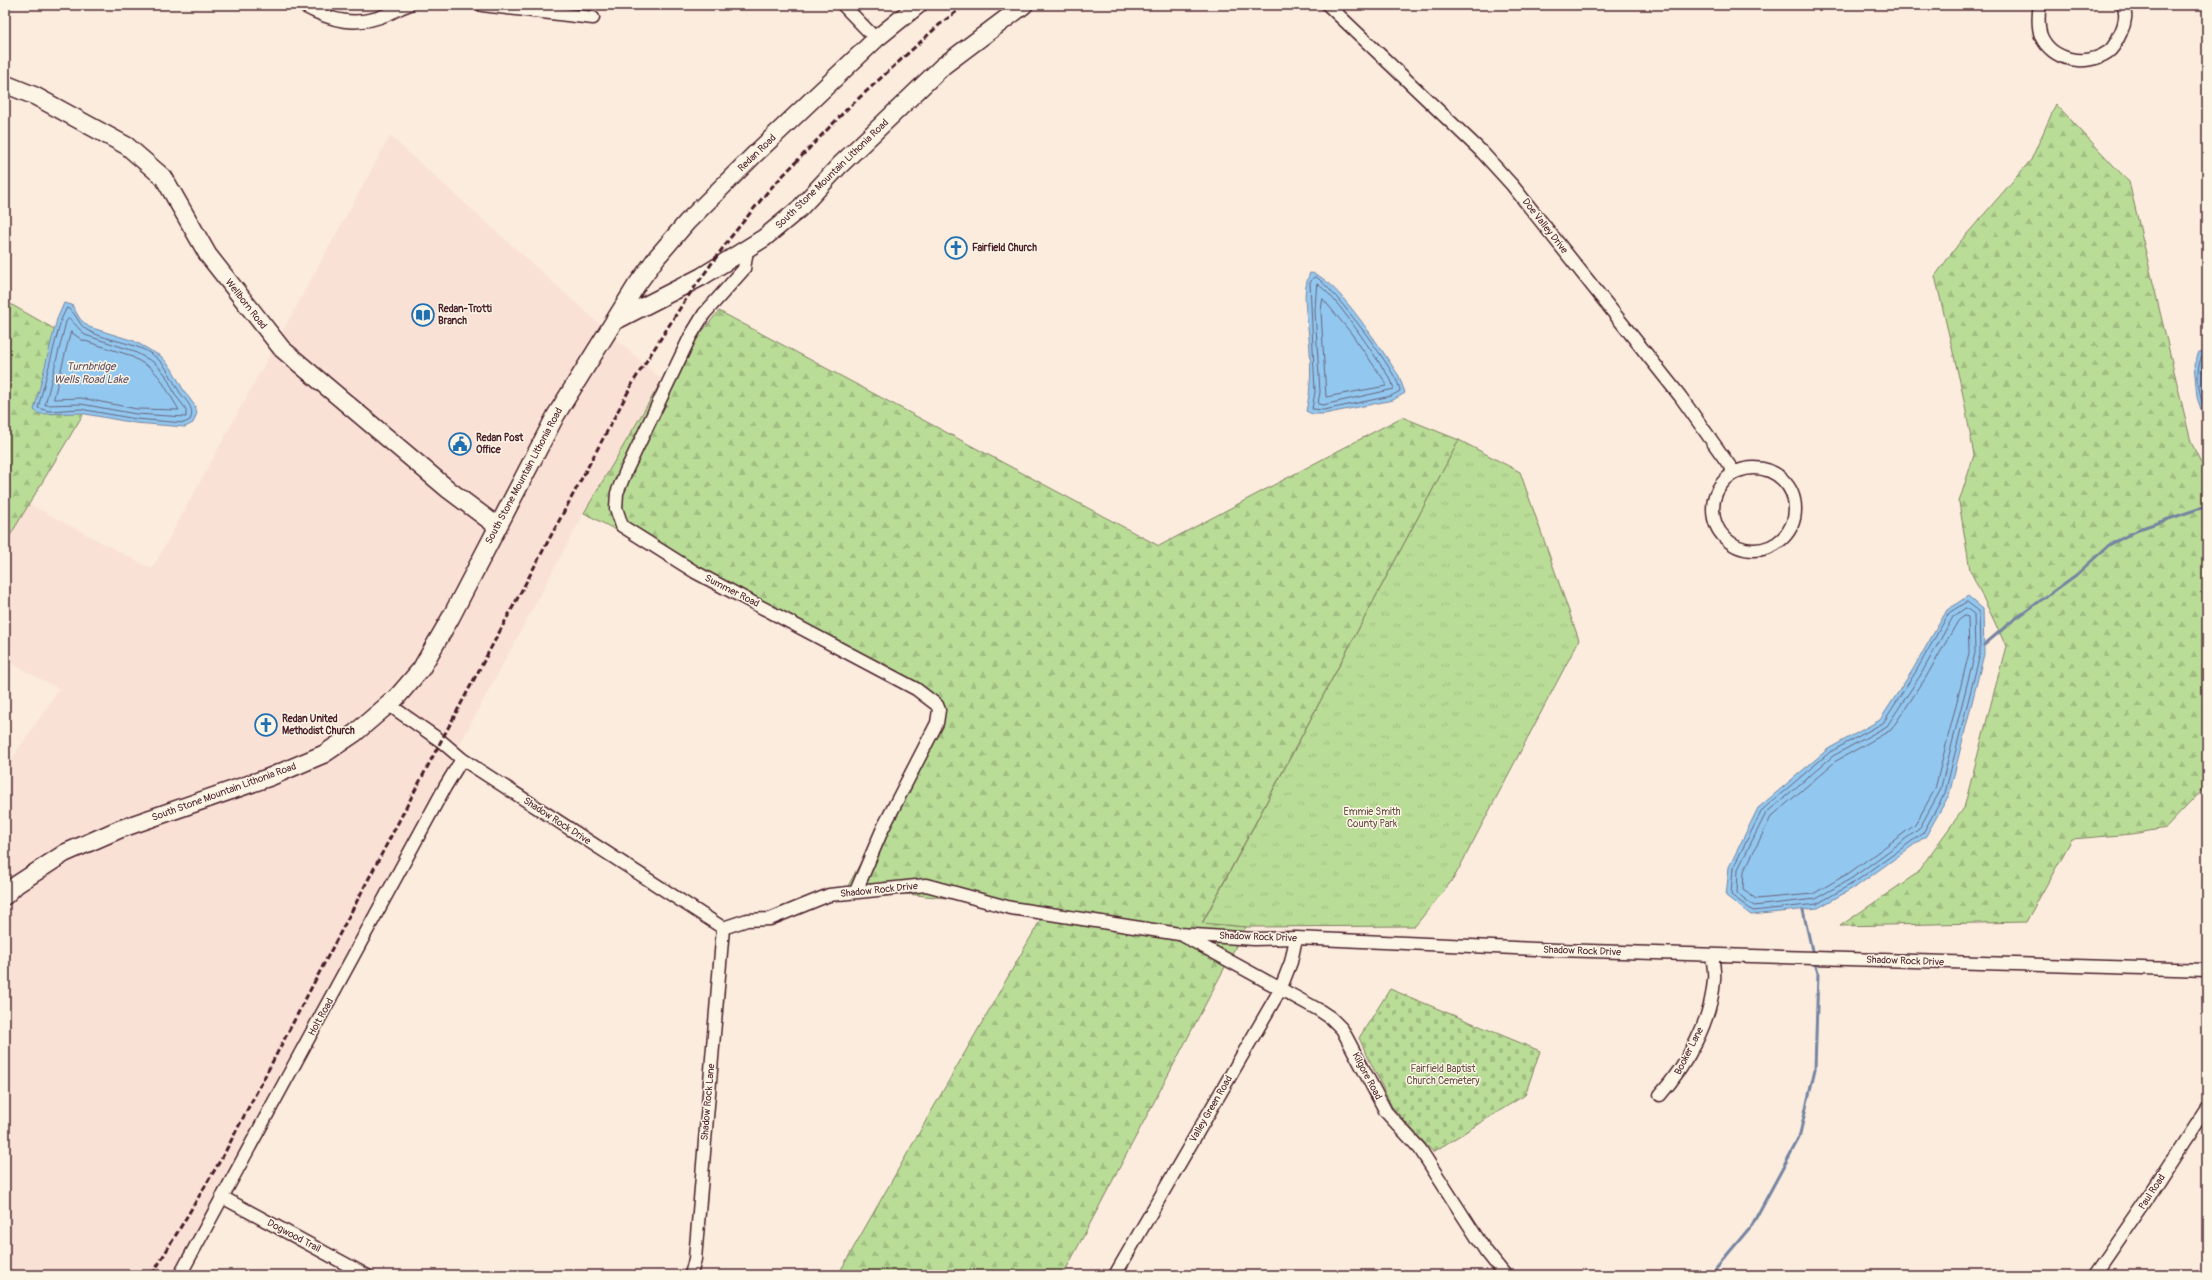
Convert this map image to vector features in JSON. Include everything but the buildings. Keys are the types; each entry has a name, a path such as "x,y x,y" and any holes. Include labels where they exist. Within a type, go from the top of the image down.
{"main road":[{"name":"Redan Road","path":"617,320 636,286 687,222 755,154 876,39 918,5"},
{"name":"South Stone Mountain Lithonia Road","path":"5,896 16,885 72,850 120,829 270,777 324,754 355,733 388,704 421,669 451,617 556,415 617,320 747,250 799,209 839,166 943,66 1024,5"},
{"name":"Wellborn Road","path":"5,84 35,96 127,146 164,178 208,255 282,349 449,490 497,526"}],"street":[{"path":"302,5 322,16 348,22 368,21 408,5"},
{"path":"482,5 593,18"},
{"path":"843,5 876,39"},
{"name":"Doe Valley Drive","path":"1328,5 1481,151 1512,185 1680,396 1734,472"},
{"path":"2040,5 2038,13 2041,36 2053,51 2069,59 2086,61 2107,52 2114,46 2125,22 2123,5"},
{"name":"Summer Road","path":"747,250 744,269 704,314 690,337 626,471 617,493 616,508 622,526 662,553 916,689 937,705 939,710 937,723 883,828 856,892"},
{"path":"1757,467 1770,471 1782,478 1790,489 1795,502 1795,516 1790,529 1782,540 1771,547 1758,550 1744,550 1731,544 1720,533 1714,521 1715,493 1723,481 1734,472 1745,468 1757,467"},
{"name":"Shadow Rock Drive","path":"388,704 441,741 462,759 723,928 747,920 770,919 829,895 926,884 1011,908 1179,934 1254,939 1296,938 1712,955 2207,970"},
{"name":"Holt Road","path":"180,1275 445,787 462,759"},
{"name":"Shadow Rock Lane","path":"690,1275 695,1259 723,928"},
{"name":"Kilgore Road","path":"1179,934 1325,1014 1342,1029 1386,1112 1420,1149 1485,1250 1505,1275"},
{"name":"Valley Green Road","path":"1115,1275 1280,990 1291,962 1296,938"},
{"name":"Booker Lane","path":"1660,1096 1676,1077 1696,1042 1706,1015 1714,979 1712,955"},
{"name":"Paul Road","path":"2095,1275 2150,1195 2207,1107"},
{"name":"Dogwood Trail","path":"222,1198 366,1275"}],"shaded area":[{"path":"390,136 662,380 584,513 175,1275 5,1275 5,769 59,689 5,660 5,544 29,504 152,569"}],"green space":[{"path":"2056,104 2129,182 2191,442 2207,475 2207,785 2166,828 2132,834 2072,839 2026,922 1840,926 1916,874 1964,808 2006,646 1970,570 1959,502 1974,455 1962,390 1935,276 1960,242 2031,160"},
{"path":"5,301 114,363 5,544"},
{"path":"719,311 1159,546 1402,417 1459,440 1202,923 1246,927 1063,1275 838,1275 1045,912 985,902 847,888 945,705 584,513 662,380"},
{"name":"Emmie Smith County Park","path":"1459,440 1520,472 1579,640 1454,878 1415,926 1246,927 1202,924"},
{"name":"Fairfield Baptist Church Cemetery","path":"1390,989 1540,1051 1525,1095 1433,1152 1392,1107 1359,1038"}],"water":[{"path":"1310,273 1320,277 1332,286 1345,300 1371,334 1399,376 1405,393 1393,400 1324,414 1312,414 1306,411 1311,365 1305,296 1307,280"},
{"name":"Turnbridge Wells Road Lake","path":"64,303 72,305 80,319 89,327 134,341 162,357 172,369 184,391 195,406 197,413 193,423 185,427 135,423 80,413 39,414 34,410 57,319"},
{"path":"2207,351 2207,431 2197,397 2194,365 2199,352"},
{"path":"1968,596 1983,609 1984,654 1949,795 1926,836 1857,886 1818,908 1751,915 1726,896 1729,867 1758,808 1828,749 1880,720 1912,671 1947,610"}],"waterway":[{"path":"1984,645 2011,622 2076,575 2109,545 2142,528 2207,506"},
{"path":"1803,910 1813,955"},
{"path":"1710,1275 1752,1225 1799,1138 1815,1069 1818,973 1814,960"}],"railway":[{"path":"152,1275 223,1156 441,741 635,379 684,302 730,238 769,190 847,109 939,25 965,5"}],"place":[{"name":"Fairfield Church","path":"956,248"},
{"name":"Redan-Trotti Branch","path":"423,315"},
{"name":"Redan Post Office","path":"460,444"},
{"name":"Redan United Methodist Church","path":"266,725"}]}
